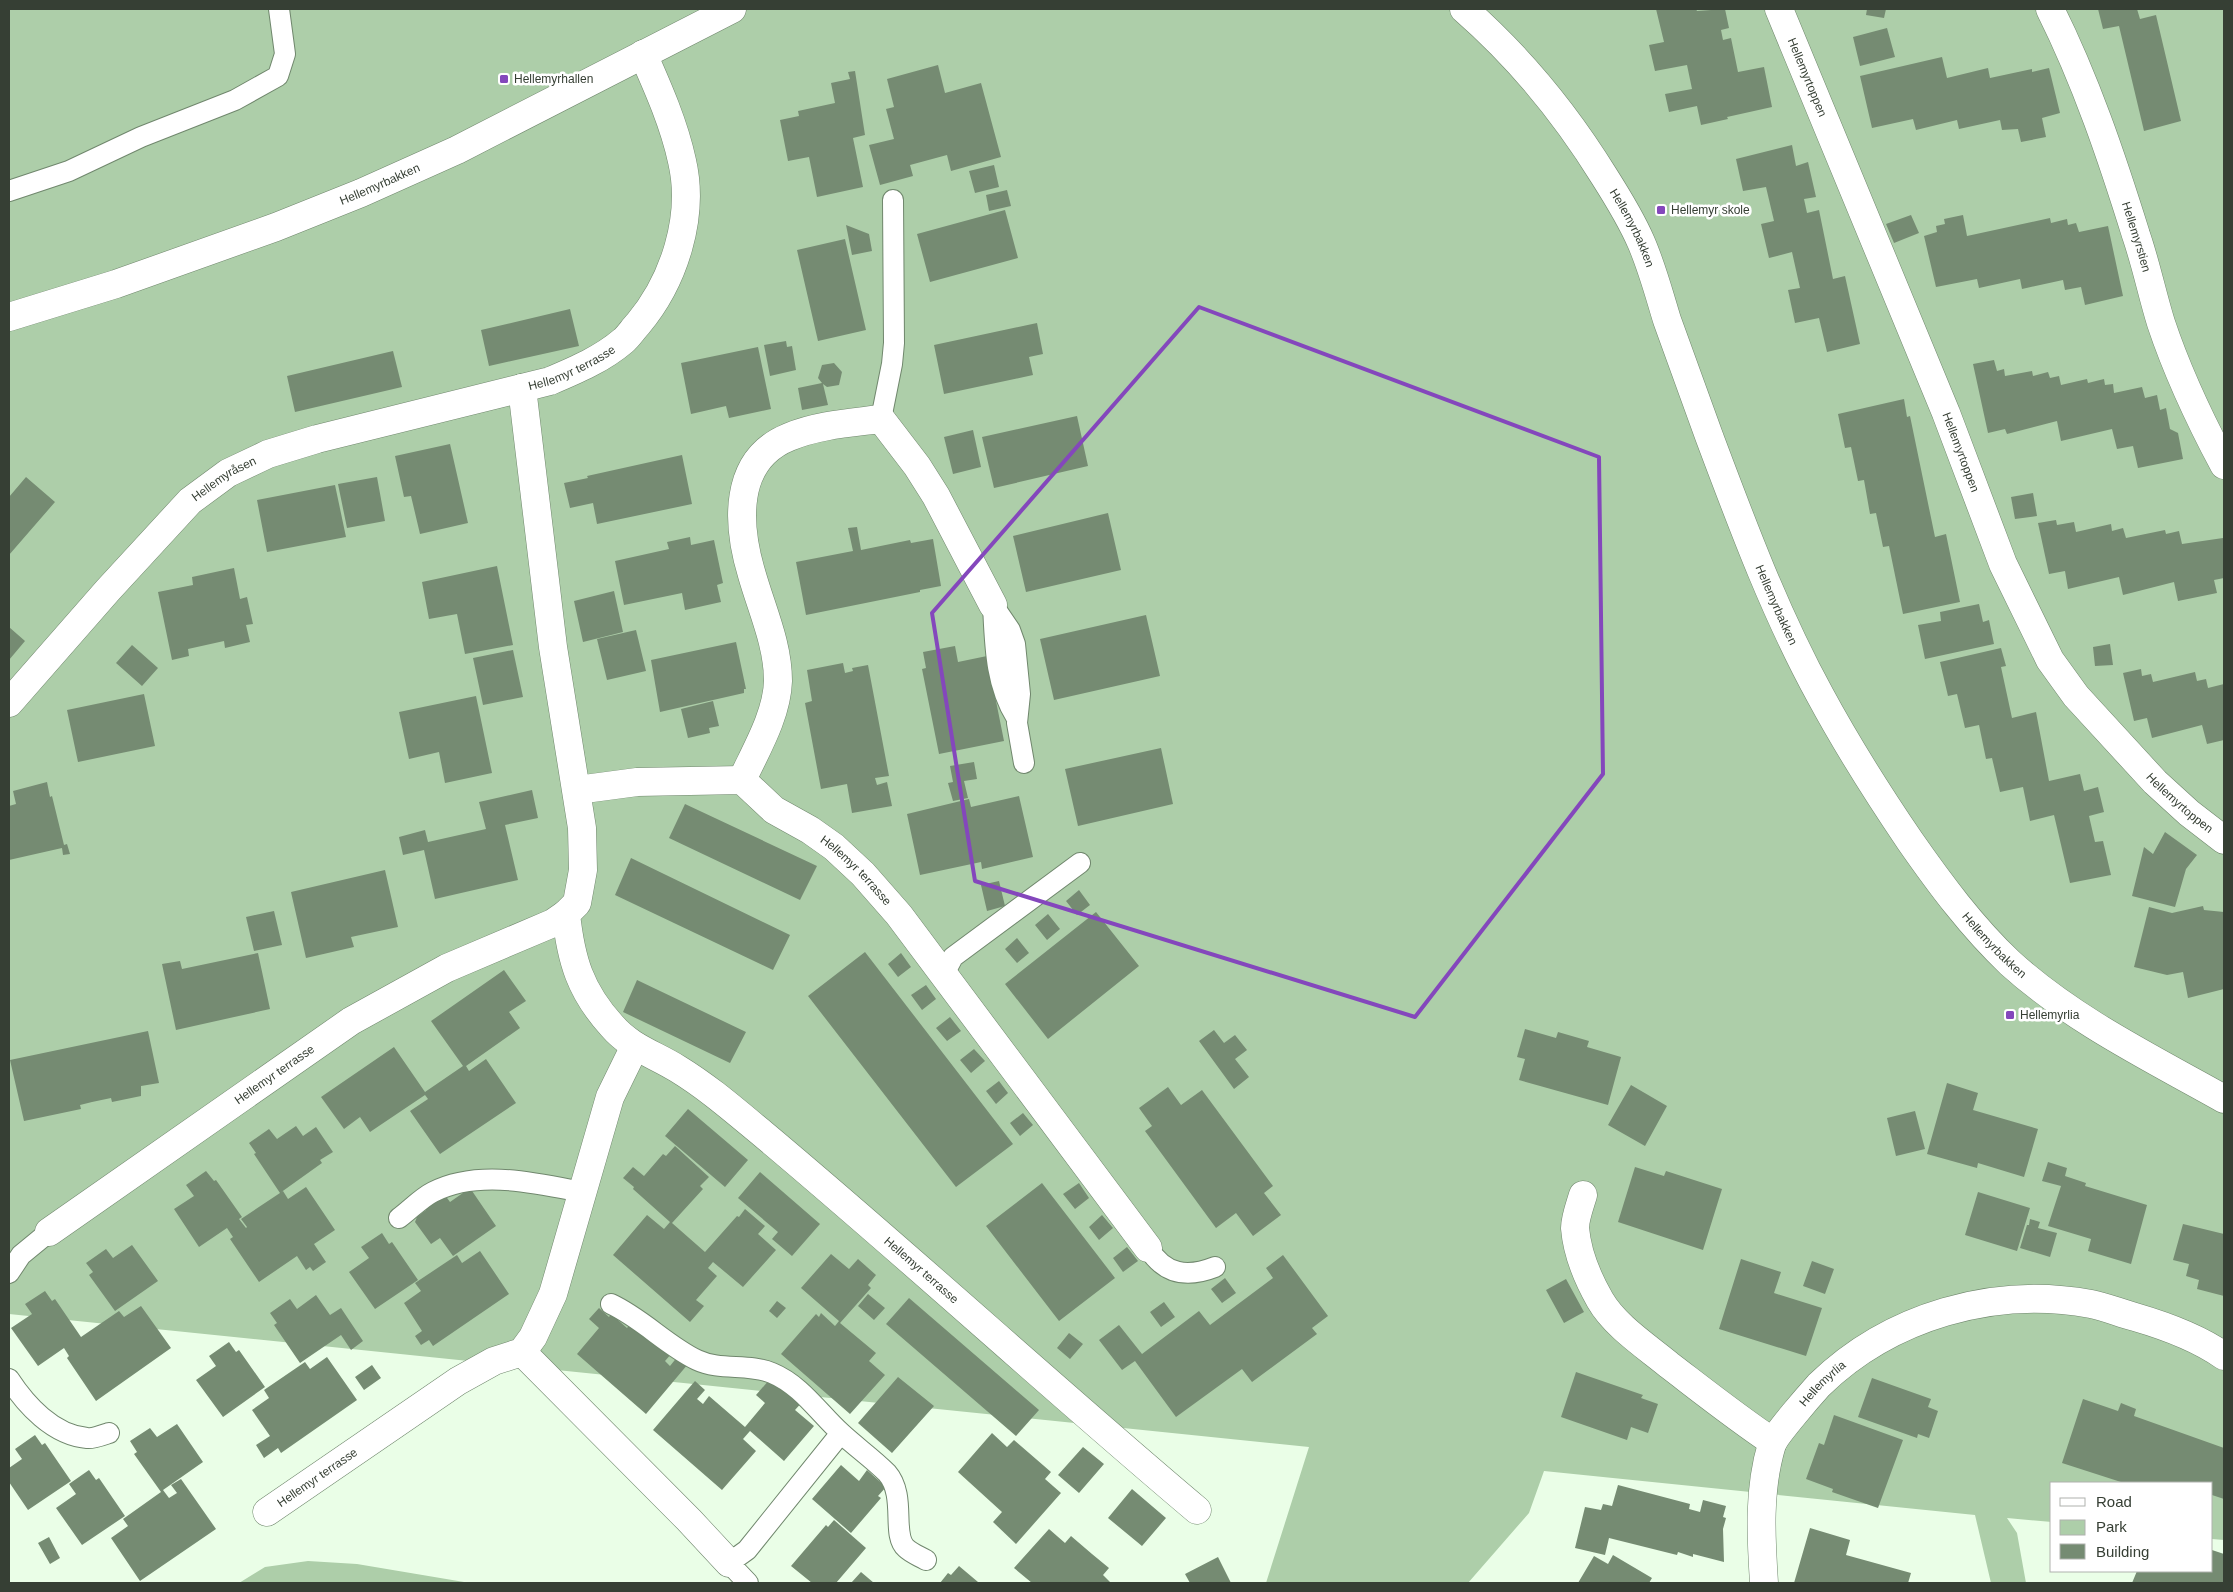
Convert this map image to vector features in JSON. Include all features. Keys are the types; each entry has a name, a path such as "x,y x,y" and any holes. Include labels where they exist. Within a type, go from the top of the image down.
{"street":[{"name":"Hellemyrbakken","path":"9,317 126,281 276,227 361,193 457,150 732,9"},
{"name":"Hellemyrbakken","path":"1464,9 1499,40 1554,103 1585,146 1629,215 1642,245 1683,366 1736,507 1784,623 1820,695 1887,807 1923,860 1969,919 2010,962 2053,998 2117,1039 2224,1099"},
{"name":"Hellemyrtoppen","path":"1779,9 1946,413 2003,564 2050,660 2076,696 2155,782 2189,813 2224,840"},
{"name":"Hellemyrstien","path":"2050,9 2076,66 2099,124 2137,237 2162,323 2181,374 2224,465"},
{"name":"Hellemyr terrasse","path":"49,1232 351,1021 447,968 553,923 578,902 583,870 582,828 554,646 522,388 550,381 584,367 624,341 648,311 668,279 683,226 686,199 683,162 673,127 644,54"},
{"name":"Hellemyråsen","path":"9,703 108,590 190,501 228,473 268,454 317,439 522,388"},
{"path":"577,790 637,782 742,780 775,704 778,684 777,664 772,637 751,573 741,525 743,491 752,466 769,448 787,438 833,425 882,419 917,466 936,496 993,605"},
{"name":"Hellemyr terrasse","path":"742,780 774,810 834,847 863,874 899,915 1148,1248"},
{"name":"Hellemyr terrasse","path":"566,914 570,949 587,996 625,1041 670,1064 708,1088 886,1238 1097,1426 1197,1510"},
{"path":"635,1046 610,1097 554,1294 533,1337 522,1352 690,1520 729,1563"},
{"path":"1583,1195 1575,1226 1577,1241 1587,1272 1600,1301 1641,1342 1744,1423 1773,1442"},
{"name":"Hellemyrlia","path":"1764,1583 1761,1520 1763,1485 1773,1442 1811,1394 1839,1366 1883,1336 1918,1320 1959,1307 2008,1300 2057,1300 2092,1304 2148,1321 2196,1338 2224,1356"},
{"name":"Hellemyr terrasse","path":"267,1512 458,1381 494,1361 522,1352"}],"lane":[{"path":"9,190 69,170 200,112 235,100 278,76 285,54 279,9"},
{"path":"882,419 894,343 893,200"},
{"path":"993,605 995,656 1006,700 1016,717 1024,763"},
{"path":"943,976 953,958 1080,863"},
{"path":"399,1218 432,1192 463,1181 503,1180 582,1192"},
{"name":"Hellemyr terrasse","path":"9,1274 21,1255 49,1232"},
{"path":"1148,1248 1154,1258 1171,1271 1188,1274 1200,1273 1215,1267"},
{"path":"611,1304 631,1314 699,1361 714,1365 757,1369 780,1377 817,1407 841,1433 868,1454 889,1476 896,1487 899,1502 900,1537 905,1548 926,1560"},
{"path":"9,1378 20,1395 44,1420 67,1432 88,1438 109,1433"},
{"path":"748,1583 729,1563 747,1550 841,1433"}],"highlighted area":[{"path":"1199,307 1599,457 1603,774 1415,1017 975,881 932,613"}],"green space":[{"path":"9,9 2224,9 2224,1540 2213,1539 2213,1482 2050,1482 2050,1522 2007,1518 2017,1533 2026,1583 1991,1583 1975,1515 1544,1471 1529,1513 1468,1583 1266,1583 1309,1447 9,1314"},
{"path":"308,1561 357,1564 470,1583 239,1583 265,1567"}],"building":[{"path":"1656,9 1696,9 1697,11 1725,9 1729,28 1721,30 1723,40 1731,38 1738,72 1764,67 1772,107 1701,125 1697,106 1669,112 1665,94 1692,89 1687,65 1655,71 1649,45 1664,42"},
{"path":"1867,9 1886,9 1884,18 1866,15"},
{"path":"2098,9 2137,9 2140,19 2156,15 2181,121 2144,131 2119,26 2103,29"},
{"path":"1887,28 1895,57 1860,66 1853,37"},
{"path":"1942,57 1947,78 1988,68 1990,78 2032,69 2032,72 2049,68 2060,113 2042,118 2046,137 2021,142 2018,129 2002,130 2000,120 1959,129 1957,120 1916,130 1913,119 1872,128 1860,76"},
{"path":"938,65 945,93 981,83 1001,157 951,171 947,155 910,165 913,176 880,185 869,145 894,139 886,109 894,107 887,79"},
{"path":"855,71 865,135 853,138 863,187 817,197 809,157 788,161 780,120 799,116 798,111 835,103 831,83 850,79 848,72"},
{"path":"1792,145 1796,166 1808,162 1816,197 1804,199 1807,213 1819,210 1833,279 1845,276 1860,344 1827,352 1819,318 1795,323 1788,290 1800,288 1792,252 1769,258 1761,224 1774,221 1766,187 1743,191 1736,159"},
{"path":"994,165 999,187 975,193 969,171"},
{"path":"1007,190 1011,206 989,211 986,195"},
{"path":"1005,210 1018,258 930,282 917,234"},
{"path":"1911,215 1919,233 1894,243 1886,224"},
{"path":"1963,215 1967,236 2050,218 2051,223 2067,219 2068,225 2076,223 2079,232 2108,226 2123,296 2085,305 2081,287 2065,290 2063,280 2022,289 2020,279 1979,288 1977,279 1936,287 1924,236 1937,232 1936,226 1945,224 1944,219"},
{"path":"846,225 869,234 872,251 852,255"},
{"path":"845,239 866,330 818,341 797,250"},
{"path":"570,309 579,346 489,366 481,330"},
{"path":"1037,323 1043,354 1029,357 1033,375 944,394 934,345"},
{"path":"786,341 787,347 792,346 796,370 770,376 764,345"},
{"path":"758,347 771,409 729,418 726,406 691,414 681,363"},
{"path":"393,351 402,387 295,412 287,376"},
{"path":"1994,360 1997,371 2004,369 2005,376 2032,371 2033,376 2048,372 2050,378 2059,376 2061,385 2087,379 2088,383 2104,379 2105,385 2113,384 2114,393 2142,387 2145,398 2157,395 2160,410 2166,408 2170,429 2178,433 2183,459 2138,468 2133,446 2117,449 2112,429 2061,441 2057,421 2007,434 2005,429 1988,433 1973,364"},
{"path":"834,363 842,372 839,385 827,387 823,384 828,405 802,410 798,388 822,383 818,378 822,365"},
{"path":"1904,399 1907,417 1910,416 1935,537 1946,534 1960,602 1903,614 1889,546 1883,547 1876,513 1870,514 1864,480 1858,481 1851,447 1845,448 1838,414"},
{"path":"1077,416 1088,466 994,488 982,437"},
{"path":"973,430 981,467 953,474 944,437"},
{"path":"450,444 468,523 420,534 411,496 404,497 395,456"},
{"path":"682,455 692,504 597,524 593,503 570,508 564,483 588,478 587,476"},
{"path":"26,477 55,502 9,555 9,497"},
{"path":"377,477 385,521 347,528 338,484"},
{"path":"335,485 346,537 267,552 257,500"},
{"path":"2033,493 2037,516 2015,519 2011,497"},
{"path":"1108,513 1121,570 1026,592 1013,536"},
{"path":"2056,520 2057,525 2074,522 2076,532 2111,524 2112,531 2123,528 2126,538 2165,530 2166,534 2179,531 2182,544 2223,538 2224,578 2214,580 2217,593 2178,601 2174,582 2123,595 2119,577 2068,589 2065,571 2049,574 2038,523"},
{"path":"857,527 861,550 910,540 911,543 933,539 941,586 806,615 796,562 853,551 848,528"},
{"path":"690,537 691,545 714,540 723,583 717,585 721,602 685,610 682,593 624,605 615,561 669,549 667,542"},
{"path":"497,566 513,645 465,654 457,614 429,619 422,582"},
{"path":"234,568 240,599 247,597 253,624 246,625 250,642 225,648 224,641 188,649 189,656 172,660 158,592 193,585 192,577"},
{"path":"614,591 623,632 583,642 574,601"},
{"path":"1979,604 1983,622 1989,620 1994,644 1925,659 1918,625 1941,621 1940,612"},
{"path":"1146,615 1160,676 1054,700 1040,639"},
{"path":"9,627 25,641 9,660"},
{"path":"636,630 646,671 607,680 597,639"},
{"path":"736,642 746,689 744,689 744,693 660,712 651,660"},
{"path":"2110,644 2113,665 2095,666 2093,647"},
{"path":"132,645 158,668 142,686 116,663"},
{"path":"955,646 958,662 987,656 1004,741 939,754 922,669 926,668 923,652"},
{"path":"2001,648 2006,666 2001,667 2012,718 2036,712 2049,781 2080,774 2084,791 2098,787 2104,812 2089,816 2095,842 2103,841 2111,875 2070,883 2054,815 2030,821 2023,787 2000,792 1992,758 1986,759 1979,725 1965,728 1957,694 1948,696 1940,662"},
{"path":"513,650 523,697 483,705 473,658"},
{"path":"843,663 845,673 853,671 852,668 868,665 889,776 875,778 877,785 887,782 892,806 852,813 847,784 821,789 805,703 812,701 807,670"},
{"path":"2141,669 2142,676 2151,674 2153,682 2195,672 2197,681 2206,679 2208,688 2224,684 2224,740 2207,744 2202,725 2152,738 2147,718 2134,721 2123,673"},
{"path":"144,694 155,746 78,762 67,710"},
{"path":"476,696 492,773 445,783 439,752 409,759 399,712"},
{"path":"713,701 719,726 709,728 710,733 688,738 681,709"},
{"path":"1161,748 1173,804 1078,826 1065,769"},
{"path":"974,762 977,779 964,781 968,798 953,801 948,783 953,782 950,766"},
{"path":"47,782 64,845 67,844 70,854 63,855 62,848 9,860 9,806 16,804 13,791"},
{"path":"532,790 538,818 505,825 518,880 435,899 424,850 403,855 399,837 425,830 428,842 486,829 479,802"},
{"path":"1019,796 1033,857 982,869 981,862 920,875 907,814 969,799 971,807"},
{"path":"685,804 817,866 800,900 669,838"},
{"path":"2165,832 2197,855 2186,869 2175,907 2132,896 2144,847 2153,854"},
{"path":"631,858 790,935 773,970 615,895"},
{"path":"385,870 398,927 351,937 354,947 306,958 291,892"},
{"path":"999,881 1005,906 987,911 981,885"},
{"path":"1079,890 1090,905 1077,915 1066,901"},
{"path":"2203,906 2204,910 2224,912 2224,989 2188,998 2183,972 2167,975 2134,967 2149,907 2172,913"},
{"path":"274,911 282,945 254,951 246,917"},
{"path":"1096,912 1139,966 1048,1039 1005,984"},
{"path":"1048,914 1060,929 1047,940 1035,925"},
{"path":"1017,938 1029,953 1017,963 1005,949"},
{"path":"865,952 1013,1144 956,1187 808,996"},
{"path":"258,953 270,1009 176,1030 162,964 180,961 182,969"},
{"path":"901,953 911,967 898,977 888,964"},
{"path":"504,970 526,1001 509,1012 520,1028 466,1066 469,1071 486,1059 516,1103 440,1154 410,1111 428,1099 425,1095 370,1132 360,1117 344,1129 321,1097 394,1047 425,1092 463,1066 431,1021"},
{"path":"637,980 746,1032 730,1063 623,1012"},
{"path":"926,985 936,999 922,1010 911,995"},
{"path":"950,1017 961,1031 947,1041 936,1028"},
{"path":"1525,1029 1556,1038 1558,1032 1589,1041 1587,1047 1621,1057 1608,1105 1519,1080 1525,1059 1517,1057"},
{"path":"1214,1030 1224,1043 1235,1035 1247,1050 1235,1059 1249,1077 1234,1089 1199,1041"},
{"path":"148,1031 159,1083 141,1086 141,1096 112,1102 111,1098 92,1102 80,1105 81,1109 24,1121 10,1060"},
{"path":"974,1049 985,1061 971,1073 960,1060"},
{"path":"999,1081 1008,1093 996,1104 986,1091"},
{"path":"1947,1083 1978,1093 1973,1110 2038,1129 2024,1177 1978,1163 1977,1168 1927,1154"},
{"path":"1631,1085 1667,1106 1645,1146 1608,1125"},
{"path":"1168,1087 1181,1105 1202,1090 1273,1186 1264,1193 1281,1215 1253,1236 1236,1213 1216,1228 1145,1131 1152,1126 1139,1108"},
{"path":"688,1109 748,1160 725,1187 665,1136"},
{"path":"1915,1111 1925,1149 1896,1156 1887,1118"},
{"path":"1023,1113 1033,1125 1020,1136 1010,1123"},
{"path":"296,1126 303,1136 316,1127 333,1152 320,1160 322,1163 280,1193 254,1154 256,1153 249,1143 269,1129 277,1139"},
{"path":"675,1146 709,1177 700,1186 703,1189 672,1223 705,1252 745,1209 765,1226 758,1234 776,1250 743,1287 713,1262 708,1268 717,1276 696,1300 704,1306 690,1322 613,1255 647,1215 664,1229 670,1222 623,1178 633,1167 644,1176 663,1154 666,1156"},
{"path":"2048,1162 2067,1168 2065,1176 2086,1183 2085,1186 2147,1205 2131,1264 2088,1251 2091,1239 2048,1226 2061,1186 2042,1181"},
{"path":"1635,1167 1664,1176 1666,1171 1722,1189 1703,1250 1618,1222"},
{"path":"206,1171 214,1181 216,1180 242,1217 239,1219 246,1228 241,1219 283,1191 288,1199 306,1187 335,1230 314,1244 326,1262 313,1271 310,1267 306,1270 297,1256 259,1282 230,1239 233,1237 227,1228 199,1247 174,1209 194,1196 186,1185"},
{"path":"760,1172 820,1224 792,1256 772,1239 778,1232 738,1198"},
{"path":"1042,1183 1115,1278 1059,1321 986,1226"},
{"path":"1079,1183 1089,1198 1075,1209 1063,1194"},
{"path":"470,1188 496,1226 453,1256 440,1238 431,1244 415,1222 417,1217 426,1210 422,1205 442,1191 450,1202"},
{"path":"1978,1192 2030,1208 2017,1251 1965,1235"},
{"path":"1102,1215 1113,1228 1099,1240 1089,1227"},
{"path":"2030,1219 2040,1222 2038,1228 2057,1233 2050,1257 2020,1248"},
{"path":"2183,1224 2224,1234 2224,1296 2197,1289 2199,1280 2186,1276 2189,1264 2173,1260"},
{"path":"382,1233 389,1244 392,1242 418,1280 375,1309 349,1272 369,1258 361,1247"},
{"path":"132,1245 158,1281 115,1311 89,1275 93,1272 86,1263 106,1249 113,1258"},
{"path":"1127,1247 1138,1261 1123,1272 1113,1258"},
{"path":"480,1251 509,1294 433,1346 429,1340 421,1345 415,1336 422,1331 404,1303 421,1291 415,1283 457,1255 462,1263"},
{"path":"831,1254 849,1269 858,1259 876,1275 868,1285 871,1288 840,1323 876,1353 869,1361 885,1375 850,1414 781,1354 816,1314 819,1317 821,1313 835,1326 839,1321 801,1288"},
{"path":"1283,1255 1328,1316 1312,1328 1317,1334 1252,1382 1242,1369 1176,1417 1135,1361 1122,1370 1099,1340 1119,1325 1142,1354 1199,1311 1210,1325 1273,1278 1266,1268"},
{"path":"1741,1259 1781,1272 1774,1293 1822,1308 1806,1356 1719,1329"},
{"path":"1812,1261 1834,1269 1825,1294 1803,1286"},
{"path":"1225,1278 1236,1293 1222,1303 1211,1289"},
{"path":"1566,1279 1584,1312 1564,1323 1546,1290"},
{"path":"45,1291 52,1301 55,1299 81,1337 119,1311 124,1317 141,1306 171,1348 96,1401 67,1358 69,1356 64,1348 38,1366 11,1328 32,1314 25,1304"},
{"path":"868,1294 885,1308 874,1320 858,1306"},
{"path":"316,1295 330,1315 341,1308 363,1341 351,1350 341,1335 300,1363 274,1325 277,1323 270,1313 290,1299 297,1309"},
{"path":"909,1298 1039,1410 1016,1436 886,1324"},
{"path":"777,1301 786,1308 777,1318 769,1311"},
{"path":"1164,1302 1175,1317 1161,1327 1150,1312"},
{"path":"599,1308 609,1317 611,1314 627,1328 634,1320 672,1353 665,1361 670,1366 678,1356 688,1364 646,1414 577,1354 599,1328 589,1319"},
{"path":"1069,1333 1083,1344 1070,1359 1057,1348"},
{"path":"229,1342 236,1352 239,1350 265,1387 223,1417 196,1380 216,1366 209,1356"},
{"path":"327,1357 357,1400 281,1453 278,1448 264,1458 256,1445 270,1436 252,1410 269,1398 264,1390 305,1362 310,1369"},
{"path":"372,1365 381,1378 364,1390 355,1377"},
{"path":"1576,1372 1643,1395 1641,1398 1658,1404 1648,1433 1631,1427 1627,1440 1561,1417"},
{"path":"898,1377 934,1406 892,1453 858,1423"},
{"path":"1872,1378 1931,1399 1928,1407 1938,1411 1929,1438 1918,1434 1917,1438 1858,1417"},
{"path":"770,1379 804,1400 795,1410 814,1426 784,1461 750,1431 743,1439 756,1451 722,1490 653,1430 695,1381 705,1390 697,1399 703,1404 709,1396 745,1427 765,1403 756,1395"},
{"path":"2083,1399 2118,1411 2121,1403 2136,1409 2134,1416 2224,1448 2224,1499 2213,1495 2213,1482 2121,1482 2062,1463"},
{"path":"1834,1415 1903,1440 1878,1508 1832,1492 1833,1489 1806,1479 1819,1443 1824,1445"},
{"path":"177,1424 203,1462 163,1490 169,1498 177,1493 171,1485 181,1479 216,1529 140,1581 111,1538 128,1526 123,1519 161,1492 134,1454 137,1452 130,1441 150,1428 157,1437"},
{"path":"992,1433 1007,1447 1014,1440 1051,1472 1045,1479 1061,1493 1016,1544 993,1522 1002,1512 958,1472"},
{"path":"35,1435 42,1445 45,1443 71,1481 28,1510 9,1482 9,1468 22,1459 15,1449"},
{"path":"1083,1447 1104,1464 1079,1493 1058,1475"},
{"path":"841,1465 859,1481 867,1470 886,1487 878,1496 881,1498 851,1533 812,1499"},
{"path":"89,1470 96,1480 99,1478 125,1516 82,1545 56,1508 76,1494 69,1484"},
{"path":"1618,1485 1690,1504 1689,1509 1700,1512 1703,1500 1726,1506 1723,1517 1726,1518 1723,1529 1724,1562 1693,1554 1693,1557 1678,1552 1677,1555 1609,1538 1605,1555 1575,1548 1585,1507 1601,1510 1603,1504 1612,1506"},
{"path":"1132,1489 1166,1518 1142,1546 1108,1518"},
{"path":"834,1520 866,1548 836,1583 812,1583 791,1566 826,1525 828,1527"},
{"path":"1810,1528 1850,1540 1846,1555 1911,1573 1908,1583 1794,1583"},
{"path":"1049,1529 1065,1543 1071,1536 1109,1568 1103,1575 1111,1583 1032,1583 1014,1568"},
{"path":"49,1537 60,1558 50,1564 38,1543"},
{"path":"2213,1550 2224,1554 2224,1583 2132,1583 2137,1572 2213,1572"},
{"path":"1613,1555 1652,1578 1649,1583 1578,1583 1594,1556 1608,1564"},
{"path":"1218,1557 1231,1583 1190,1583 1185,1574"},
{"path":"959,1566 978,1582 940,1583 948,1573 951,1575"},
{"path":"861,1572 874,1583 851,1583"}],"place":[{"name":"Hellemyrhallen","path":"504,79"},
{"name":"Hellemyr skole","path":"1661,210"},
{"name":"Hellemyrlia","path":"2010,1015"}]}
